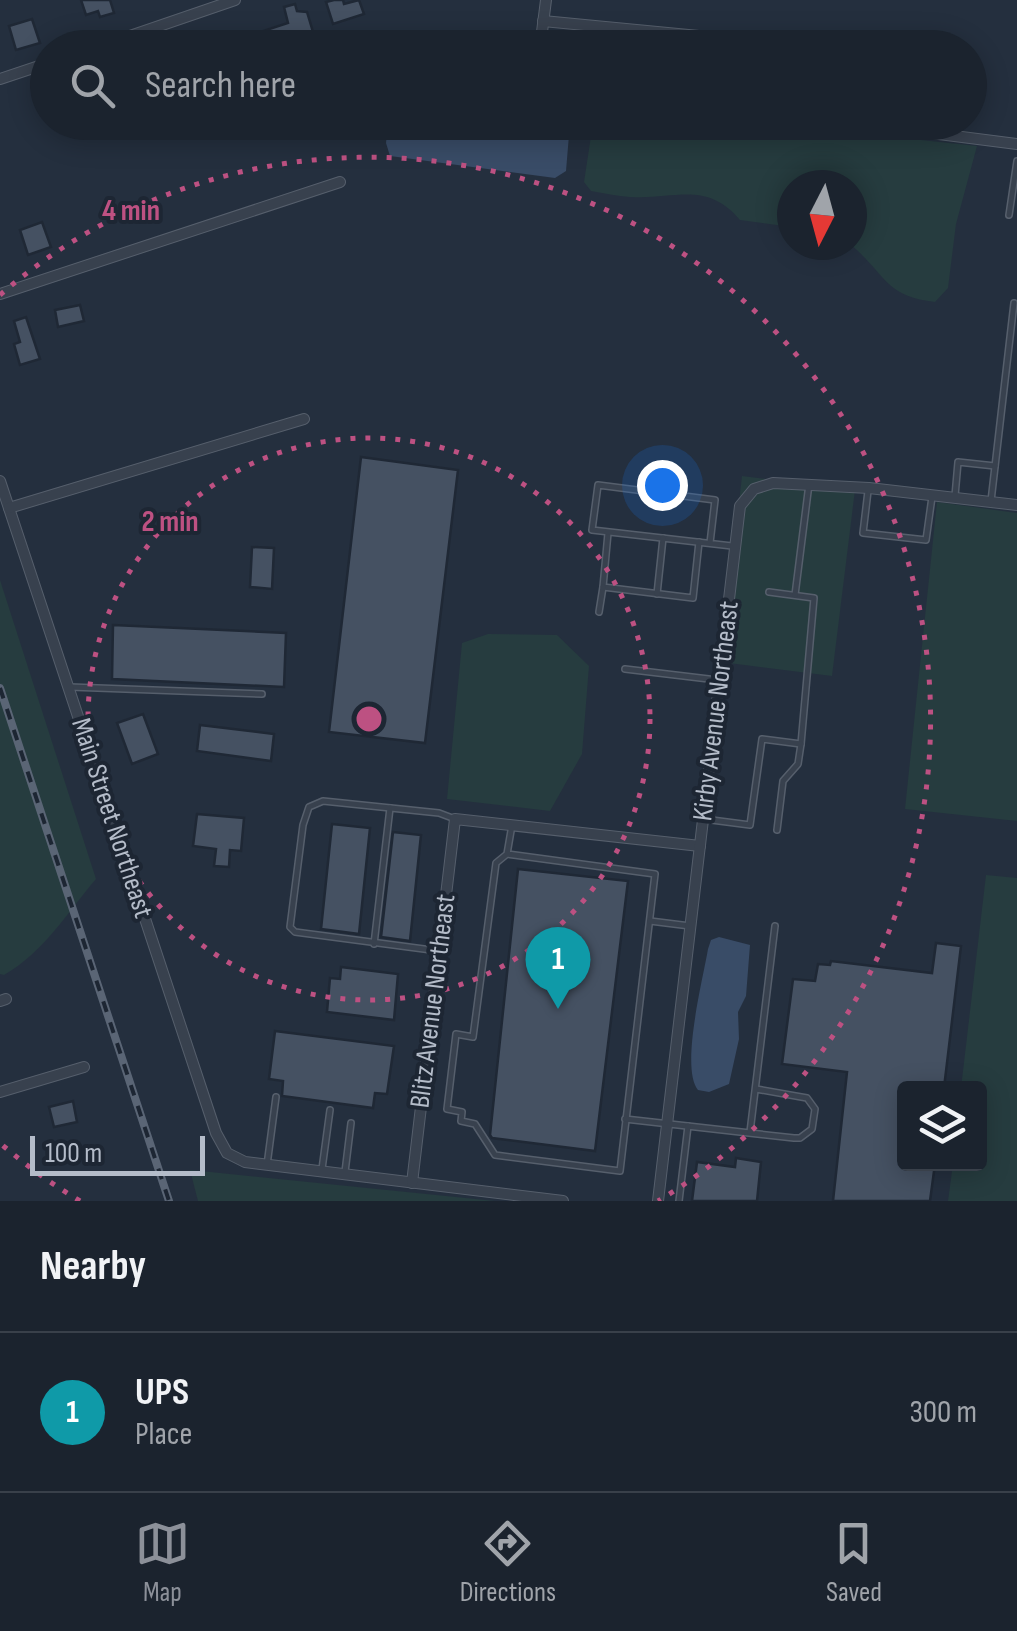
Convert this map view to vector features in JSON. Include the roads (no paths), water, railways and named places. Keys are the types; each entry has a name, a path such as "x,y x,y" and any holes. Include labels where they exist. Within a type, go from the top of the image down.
{"street":[{"path":"147,30 235,0"},
{"path":"542,30 546,0"},
{"path":"543,21 636,30"},
{"path":"0,80 30,69"},
{"path":"986,140 1017,144"},
{"path":"0,294 340,182"},
{"path":"9,508 304,419"},
{"name":"Main Street Northeast","path":"0,481 216,1133 227,1153 245,1162 267,1164"},
{"name":"Kirby Avenue Northeast","path":"658,1201 740,506 754,489 772,484 869,488 1017,504"},
{"path":"455,819 700,846"},
{"name":"Blitz Avenue Northeast","path":"412,1183 455,819"},
{"path":"0,1092 84,1067"},
{"path":"267,1164 563,1201"}],"lane":[{"path":"1009,215 1017,161"},
{"path":"991,501 1014,303"},
{"path":"955,496 958,462 995,466"},
{"path":"795,596 809,484"},
{"path":"710,543 715,500 598,485 592,530 735,546"},
{"path":"869,488 863,533 926,540 932,494"},
{"path":"600,612 608,532"},
{"path":"657,594 664,538"},
{"path":"603,587 693,598 700,542"},
{"path":"770,592 814,598 798,764 783,781 777,830"},
{"path":"626,669 720,680"},
{"path":"68,686 262,694"},
{"path":"704,819 750,825 762,739 801,744"},
{"path":"439,951 295,932 290,927 292,910 303,825 310,807 323,801 439,813 455,819"},
{"path":"374,944 390,808"},
{"path":"507,854 656,874 620,1170 495,1155 475,1124 461,1122 462,1112 447,1110 456,1034 473,1037 496,863 507,854 512,826"},
{"path":"650,921 690,926"},
{"path":"750,1133 775,926"},
{"path":"625,1118 800,1138 812,1128 816,1117 812,1103 800,1094 756,1089"},
{"path":"267,1164 276,1096"},
{"path":"321,1172 330,1110"},
{"path":"345,1174 351,1123"},
{"path":"679,1201 688,1126"}],"water":[{"path":"569,140 566,171 555,178 390,156 386,143"},
{"path":"719,937 750,945 746,996 738,1012 739,1039 729,1084 709,1092 698,1090 693,1079 692,1044 708,949 711,940"}],"railway":[{"path":"0,688 169,1201"}],"place":[{"name":"UPS","path":"558,1009"}]}
